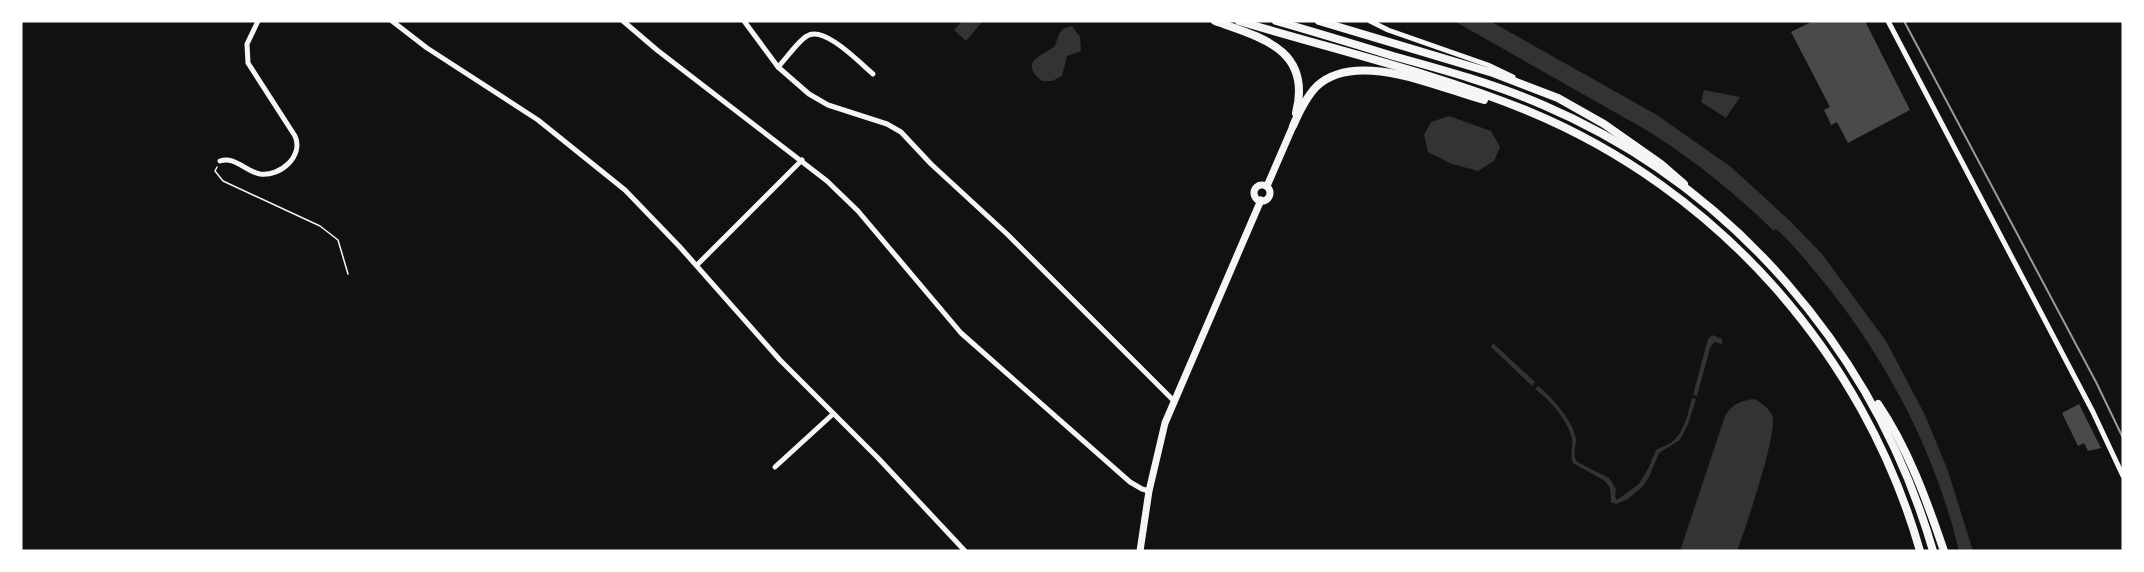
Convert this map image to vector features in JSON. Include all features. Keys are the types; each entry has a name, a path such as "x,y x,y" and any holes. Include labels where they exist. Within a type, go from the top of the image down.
{"main road":[{"path":"1215,21 1264,39 1278,48 1292,62 1299,89 1293,126"},
{"path":"1239,21 1449,83 1528,111 1601,147 1651,178 1709,223 1763,274 1813,334 1852,392 1887,460 1920,551"},
{"path":"1275,21 1468,78 1543,105 1586,125 1630,150 1702,201"},
{"path":"1318,21 1482,69 1566,102 1604,124 1661,164 1747,240 1790,286 1820,323 1884,413 1928,505 1944,551"},
{"path":"1293,126 1318,85 1334,76 1359,69 1393,74 1528,111"},
{"path":"1856,376 1903,466 1933,551"}],"street":[{"path":"220,161 232,160 254,172 267,174 287,164 297,151 298,144 295,136 248,63 247,44 258,21"},
{"path":"392,21 427,48 548,127 625,190 697,265 774,354 878,458 965,551"},
{"path":"624,21 651,45 766,135 802,160 853,206 943,314 974,346 1055,414 1130,482 1149,491"},
{"path":"744,21 778,67 804,91 833,107 887,124 901,132 1174,401"},
{"path":"1370,21 1388,30 1488,65 1525,85"},
{"path":"1888,21 2100,426 2123,476"},
{"path":"778,67 807,35 818,33 830,38 873,74"},
{"path":"1267,186 1293,126"},
{"path":"697,265 802,160"},
{"path":"1260,185 1267,186 1270,195 1267,199 1261,200 1255,196 1256,188 1260,185"},
{"path":"1140,551 1149,491 1162,434 1174,401 1261,200"},
{"path":"776,467 833,414"}],"path":[{"path":"220,161 215,171 223,181 320,225 338,240 348,273"}],"shaded area":[{"path":"962,21 983,21 966,41 954,30"},
{"path":"1454,21 1490,21 1657,115 1731,167 1790,221 1822,254 1886,341 1925,415 1948,471 1973,551 1959,551 1938,481 1909,414 1892,382 1853,320 1791,244 1714,178 1665,142"},
{"path":"1072,26 1080,37 1081,51 1067,56 1062,76 1052,81 1042,81 1035,74 1032,64 1039,56 1055,46 1062,30"},
{"path":"1704,90 1740,97 1726,118 1701,102"},
{"path":"1449,116 1491,131 1500,147 1494,161 1478,171 1452,164 1428,152 1424,135 1431,122"},
{"path":"1712,335 1722,339 1722,344 1714,342 1710,348 1697,396 1693,395 1708,339"},
{"path":"1493,343 1535,382 1532,386 1491,347"},
{"path":"1538,386 1567,417 1576,439 1574,454 1577,462 1609,478 1616,489 1617,500 1639,484 1656,450 1669,444 1678,435 1685,424 1692,398 1696,399 1680,440 1659,453 1642,487 1628,499 1616,504 1611,502 1610,488 1605,481 1573,463 1572,439 1567,425 1547,399 1535,389"},
{"path":"1755,399 1770,412 1773,424 1760,481 1737,551 1680,551 1725,416 1737,403"}],"building":[{"path":"1813,21 1865,21 1910,110 1848,143 1837,122 1831,125 1824,110 1830,107 1791,32"},
{"path":"2079,404 2101,448 2088,451 2084,443 2078,446 2062,413"}],"railway":[{"path":"1904,21 2096,382 2123,438"}]}
